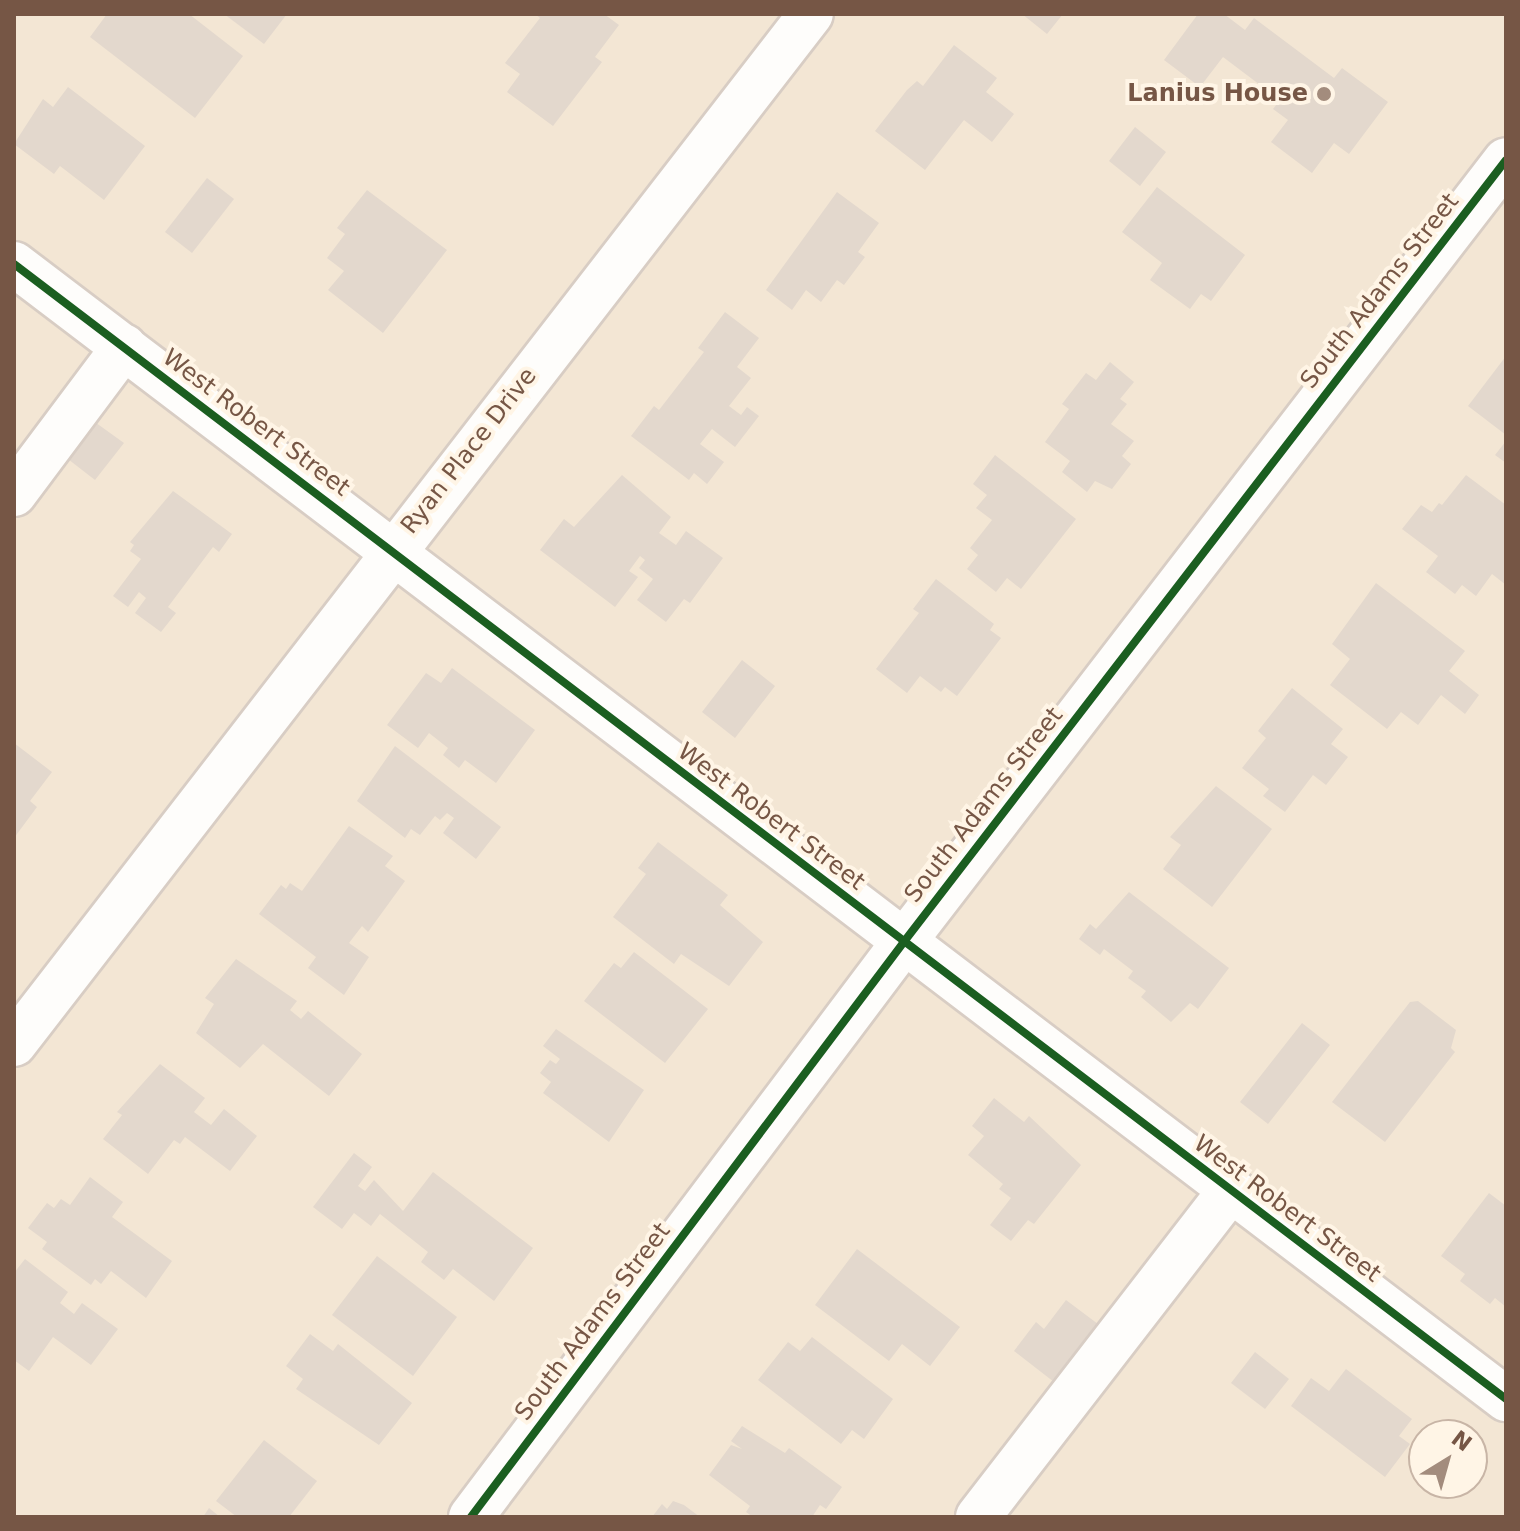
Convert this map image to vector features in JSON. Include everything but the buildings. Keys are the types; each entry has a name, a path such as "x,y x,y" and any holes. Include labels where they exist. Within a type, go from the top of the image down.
{"street":[{"name":"Ryan Place Drive","path":"14,1044 391,551 811,14"},
{"name":"South Adams Street","path":"471,1517 903,943 1506,160"},
{"name":"West Robert Street","path":"14,264 1506,1399"},
{"path":"14,494 124,347"},
{"path":"978,1517 1230,1191"}],"shaded area":[{"path":"14,14 1506,14 1506,1517 14,1517"}],"cycle path":[{"path":"471,1517 903,943 1506,160"},
{"path":"14,264 1506,1399"}],"place":[{"name":"Lanius House","path":"1324,94"}]}
